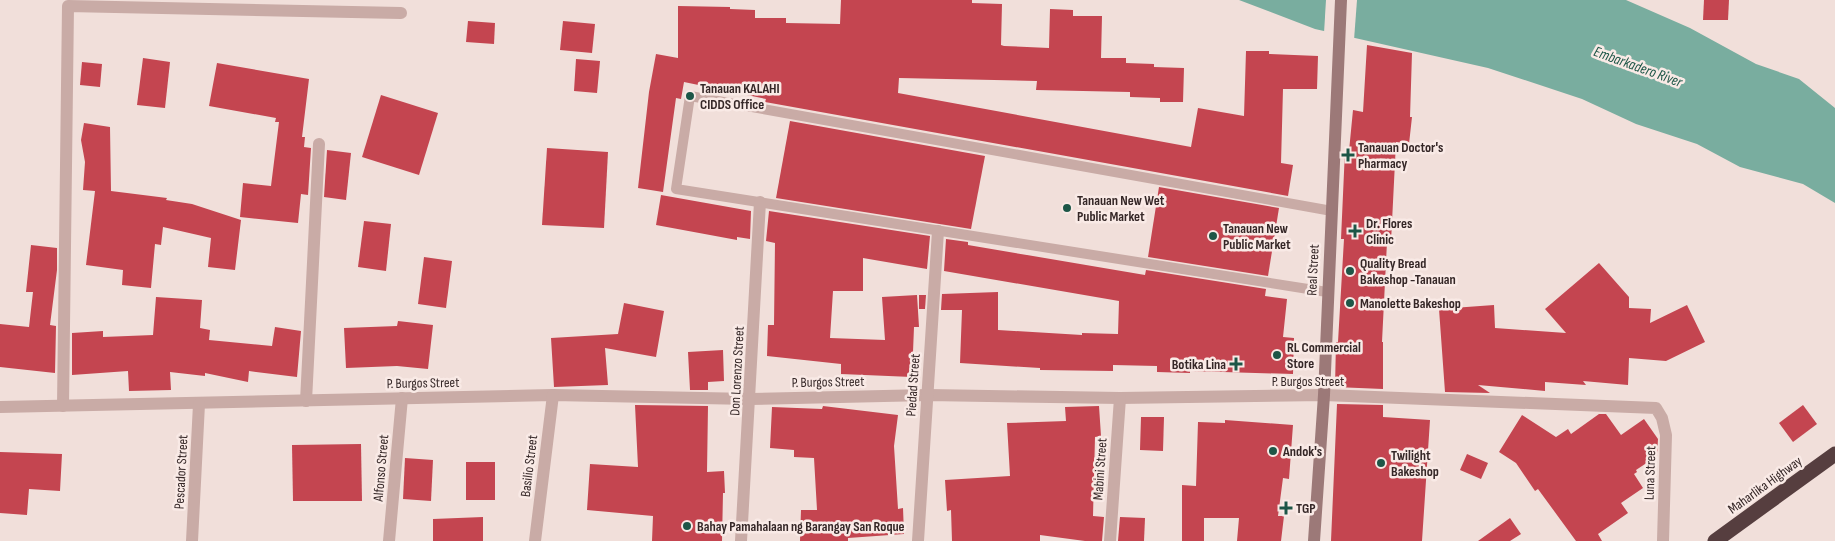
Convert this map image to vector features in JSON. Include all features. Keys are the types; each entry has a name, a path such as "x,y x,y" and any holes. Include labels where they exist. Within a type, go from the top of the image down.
{"highway":[{"name":"Maharlika Highway","path":"1715,541 1835,454"}],"main road":[{"name":"Real Street","path":"1314,541 1324,395 1341,0"}],"street":[{"path":"63,406 68,6 401,13"},
{"path":"306,401 319,144"},
{"name":"Don Lorenzo Street","path":"741,541 760,202"},
{"name":"Piedad Street","path":"918,541 938,231"},
{"name":"P. Burgos Street","path":"0,407 553,395 750,398 928,395 1120,398 1324,395 1656,408"},
{"name":"Basilio Street","path":"535,541 553,395"},
{"name":"Alfonso Street","path":"389,541 402,398"},
{"name":"Mabini Street","path":"1110,541 1120,398"},
{"name":"Pescador Street","path":"192,541 199,404"},
{"name":"Luna Street","path":"1656,408 1662,418 1666,436 1663,541"}],"lane":[{"path":"1327,292 676,189 690,96 1332,211"}],"water":[{"name":"Embarkadero River","path":"1239,0 1626,0 1690,28 1756,64 1799,79 1835,108 1835,203 1803,184 1740,167 1697,144 1636,124 1582,99 1488,68 1315,29"}],"pier":[{"path":"1326,0 1357,0 1354,40 1324,33"}],"building":[{"path":"841,0 972,0 972,3 1002,4 1001,45 1004,46 1049,48 1050,9 1073,10 1073,16 1102,16 1101,58 1126,58 1126,63 1154,64 1154,67 1184,68 1183,102 1160,102 1160,98 1130,97 1130,92 1036,90 1037,81 899,78 898,93 1191,147 1198,108 1244,116 1246,51 1269,51 1269,54 1318,56 1317,89 1283,89 1281,163 1293,165 1288,196 765,102 766,99 684,82 681,99 676,98 663,192 638,188 649,92 656,54 678,58 678,6 730,7 730,9 755,10 755,18 786,18 786,23 840,24"},
{"path":"1704,0 1729,0 1728,20 1703,20"},
{"path":"468,21 495,23 494,44 466,42"},
{"path":"563,21 595,24 592,53 560,50"},
{"path":"1367,45 1412,53 1410,117 1412,117 1409,144 1396,142 1391,242 1387,242 1382,342 1383,389 1335,387 1336,342 1338,342 1344,239 1341,239 1345,150 1349,151 1353,110 1363,112"},
{"path":"143,58 170,62 165,108 137,105"},
{"path":"576,59 600,61 597,93 574,91"},
{"path":"82,62 102,64 100,87 80,85"},
{"path":"217,63 309,79 302,137 305,137 304,147 311,148 308,195 301,194 298,223 240,217 243,183 271,186 279,122 275,122 276,118 209,106"},
{"path":"381,95 438,113 419,175 362,157"},
{"path":"790,121 985,156 971,229 776,198"},
{"path":"84,123 110,127 111,191 167,198 166,200 192,204 241,220 235,270 208,267 211,238 163,227 161,245 155,244 151,288 122,285 123,270 86,265 95,191 83,190 85,162 81,140"},
{"path":"547,148 608,152 604,228 542,225"},
{"path":"327,150 351,153 346,200 324,197"},
{"name":"Tanauan New Public Market","path":"1159,187 1279,208 1268,276 1148,257"},
{"path":"661,195 751,211 750,239 737,237 737,240 656,225"},
{"path":"769,211 930,236 927,269 863,258 863,291 833,291 830,338 885,340 882,297 917,295 919,327 914,327 912,377 841,374 841,364 767,356 768,325 774,325 775,243 766,241"},
{"path":"364,221 391,224 386,271 358,267"},
{"path":"946,239 968,242 968,245 1145,275 1146,270 1266,289 1265,296 1287,299 1283,337 1294,338 1293,374 1157,372 1157,366 1113,365 1113,371 1040,370 1040,368 960,363 962,310 941,310 942,294 998,292 998,330 1082,335 1082,333 1118,334 1119,301 944,271"},
{"path":"31,245 57,248 57,270 50,325 56,326 55,373 0,367 0,324 29,327 33,292 26,292"},
{"path":"424,257 452,261 446,308 418,304"},
{"path":"1599,263 1629,297 1629,308 1651,309 1650,323 1687,305 1705,342 1666,361 1629,358 1628,385 1583,381 1586,385 1545,382 1545,391 1478,385 1490,393 1445,392 1439,309 1494,305 1495,328 1566,333 1545,309"},
{"path":"919,295 926,295 925,309 919,309"},
{"path":"156,297 202,300 200,328 210,330 209,340 272,346 275,327 301,331 297,377 249,371 248,382 205,373 205,376 170,372 171,390 129,391 128,371 72,375 72,333 103,331 103,337 153,335"},
{"path":"624,303 664,311 656,357 605,348 608,385 554,387 551,338 618,334"},
{"path":"398,321 433,325 428,369 397,366 346,368 344,328 397,326"},
{"path":"723,350 724,381 708,382 708,390 690,390 688,352"},
{"path":"1337,404 1383,405 1383,417 1430,420 1422,541 1331,541"},
{"path":"635,405 708,406 707,472 724,471 725,493 723,493 722,541 652,541 653,516 587,510 590,464 638,467"},
{"path":"1803,405 1817,424 1793,442 1779,423"},
{"path":"823,406 898,415 894,446 898,509 903,508 904,534 848,538 848,541 800,541 801,510 817,510 814,458 794,457 794,450 770,448 772,407 822,409"},
{"path":"1099,406 1101,436 1095,437 1093,516 1104,517 1102,541 1085,541 1040,535 1040,541 952,541 951,510 947,511 945,480 1010,476 1007,423 1066,421 1065,407"},
{"path":"1599,414 1606,414 1621,435 1644,419 1658,439 1657,456 1636,470 1637,472 1634,474 1643,488 1621,503 1628,513 1598,534 1602,541 1576,541 1538,489 1535,491 1516,463 1499,452 1522,415 1556,437 1568,429 1571,434"},
{"path":"1141,417 1164,417 1163,451 1140,450"},
{"path":"1225,420 1293,425 1289,479 1283,478 1278,516 1284,516 1281,541 1237,541 1239,518 1204,518 1204,541 1182,541 1182,485 1196,486 1198,422 1225,423"},
{"path":"361,444 362,501 293,501 292,445"},
{"path":"0,452 62,454 60,491 29,489 27,515 0,513"},
{"path":"1467,454 1488,463 1481,479 1460,470"},
{"path":"405,458 433,460 431,501 403,499"},
{"path":"466,462 495,462 495,500 466,500"},
{"path":"483,517 483,541 433,541 433,519"},
{"path":"1120,517 1145,518 1144,541 1118,541"},
{"path":"1510,518 1521,534 1510,541 1478,541"}],"place":[{"name":"Tanauan KALAHI CIDDS Office","path":"690,96"},
{"name":"Tanauan Doctor's Pharmacy","path":"1348,155"},
{"name":"Tanauan New Wet Public Market","path":"1067,208"},
{"name":"Dr. Flores Clinic","path":"1355,231"},
{"name":"Tanauan New Public Market","path":"1213,236"},
{"name":"Quality Bread Bakeshop -Tanauan","path":"1350,271"},
{"name":"Manolette Bakeshop","path":"1350,303"},
{"name":"RL Commercial Store","path":"1277,355"},
{"name":"Botika Lina","path":"1236,364"},
{"name":"Andok's","path":"1273,451"},
{"name":"Twilight Bakeshop","path":"1381,463"},
{"name":"TGP","path":"1286,508"},
{"name":"Bahay Pamahalaan ng Barangay San Roque","path":"687,526"}]}
